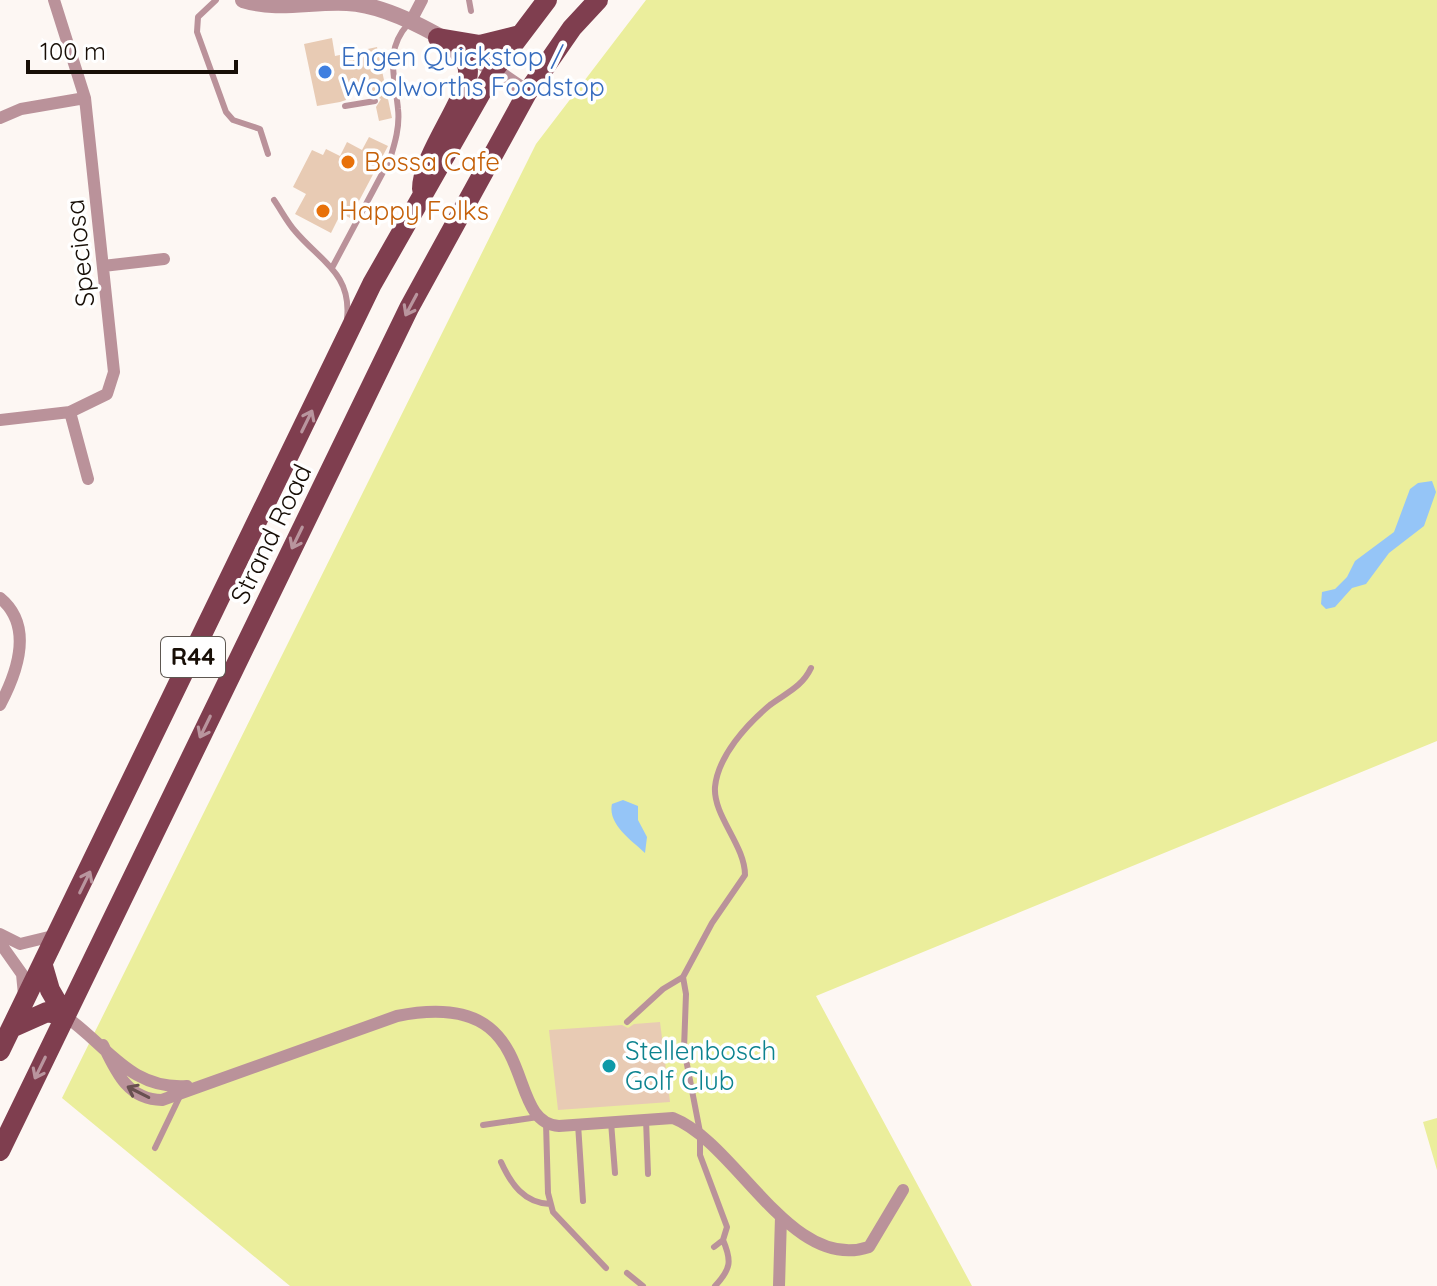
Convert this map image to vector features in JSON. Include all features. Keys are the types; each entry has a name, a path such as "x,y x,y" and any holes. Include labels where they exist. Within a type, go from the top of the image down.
{"main road":[{"name":"Strand Road","path":"0,1051 60,934 372,284 494,70 547,0"},
{"name":"Strand Road","path":"0,1151 409,308 527,93 572,28 598,0"},
{"path":"438,38 480,45 521,35"},
{"path":"421,197 426,161 466,86 467,66 457,49"},
{"path":"43,966 50,990 65,1016"},
{"path":"11,1028 47,1012 65,1016"}],"street":[{"name":"Speciosa","path":"0,420 70,412 107,394 114,372 85,98 54,0"},
{"path":"243,0 281,7 346,3 370,6 411,21 527,93"},
{"path":"411,21 422,0"},
{"path":"0,118 21,109 85,98"},
{"path":"103,266 164,259"},
{"path":"70,412 88,479"},
{"path":"0,598 14,616 20,656 0,705"},
{"path":"0,934 20,944 60,934"},
{"path":"0,943 22,974 25,1002"},
{"path":"103,1045 119,1078 130,1089 155,1100 397,1016 444,1010 468,1014 502,1037 512,1052 542,1120 578,1124 673,1118 700,1132 781,1217 817,1242 836,1249 859,1250 875,1241 893,1201 903,1190"},
{"path":"65,1016 103,1045 124,1067 151,1084 166,1088 195,1086"},
{"path":"779,1286 781,1217"}],"lane":[{"path":"216,0 198,17 197,32 226,112 233,120 260,129 268,154"},
{"path":"469,0 471,11"},
{"path":"333,266 390,159 398,125 393,98 392,48 411,21"},
{"path":"345,106 375,101"},
{"path":"274,200 295,231 333,266 348,307 341,350"},
{"path":"627,1022 663,989 683,977 712,923 745,875 716,796 718,775 732,747 747,729 768,707 802,683 811,668"},
{"path":"683,977 686,994 685,1059 700,1132 702,1167 726,1218 727,1233 714,1247"},
{"path":"155,1148 172,1118 181,1092"},
{"path":"646,1119 648,1174"},
{"path":"483,1125 542,1120 550,1204 560,1223 606,1268"},
{"path":"611,1122 615,1173"},
{"path":"578,1124 583,1201"},
{"path":"501,1162 522,1194 531,1201 550,1204"},
{"path":"715,1286 729,1270 730,1258 723,1240"},
{"path":"627,1273 643,1286"}],"green space":[{"name":"Stellenbosch Golf Club","path":"646,0 1437,0 1437,741 816,996 972,1286 290,1286 62,1098 536,144"},
{"path":"1437,1118 1437,1170 1423,1122"}],"water":[{"path":"1432,481 1436,492 1424,526 1389,553 1366,584 1352,588 1335,607 1326,609 1321,604 1322,592 1335,589 1347,577 1355,561 1394,532 1410,489 1418,483"},
{"path":"623,800 638,806 638,820 647,837 645,853 623,833 614,819 612,804"}],"building":[{"path":"332,38 335,56 377,47 392,118 379,121 376,107 381,99 373,95 370,81 343,88 346,100 317,106 304,44"},
{"path":"369,137 388,146 350,218 341,213 331,233 295,214 306,194 293,187 312,150 323,155 326,149 340,156 347,142 362,150"},
{"name":"Stellenbosch Golf Club","path":"660,1022 670,1102 558,1110 549,1030 622,1025 628,1028 634,1024"}],"place":[{"name":"Engen Quickstop / Woolworths Foodstop","path":"325,72"},
{"name":"Bossa Cafe","path":"348,162"},
{"name":"Happy Folks","path":"323,211"},
{"name":"Stellenbosch Golf Club","path":"609,1066"}]}
